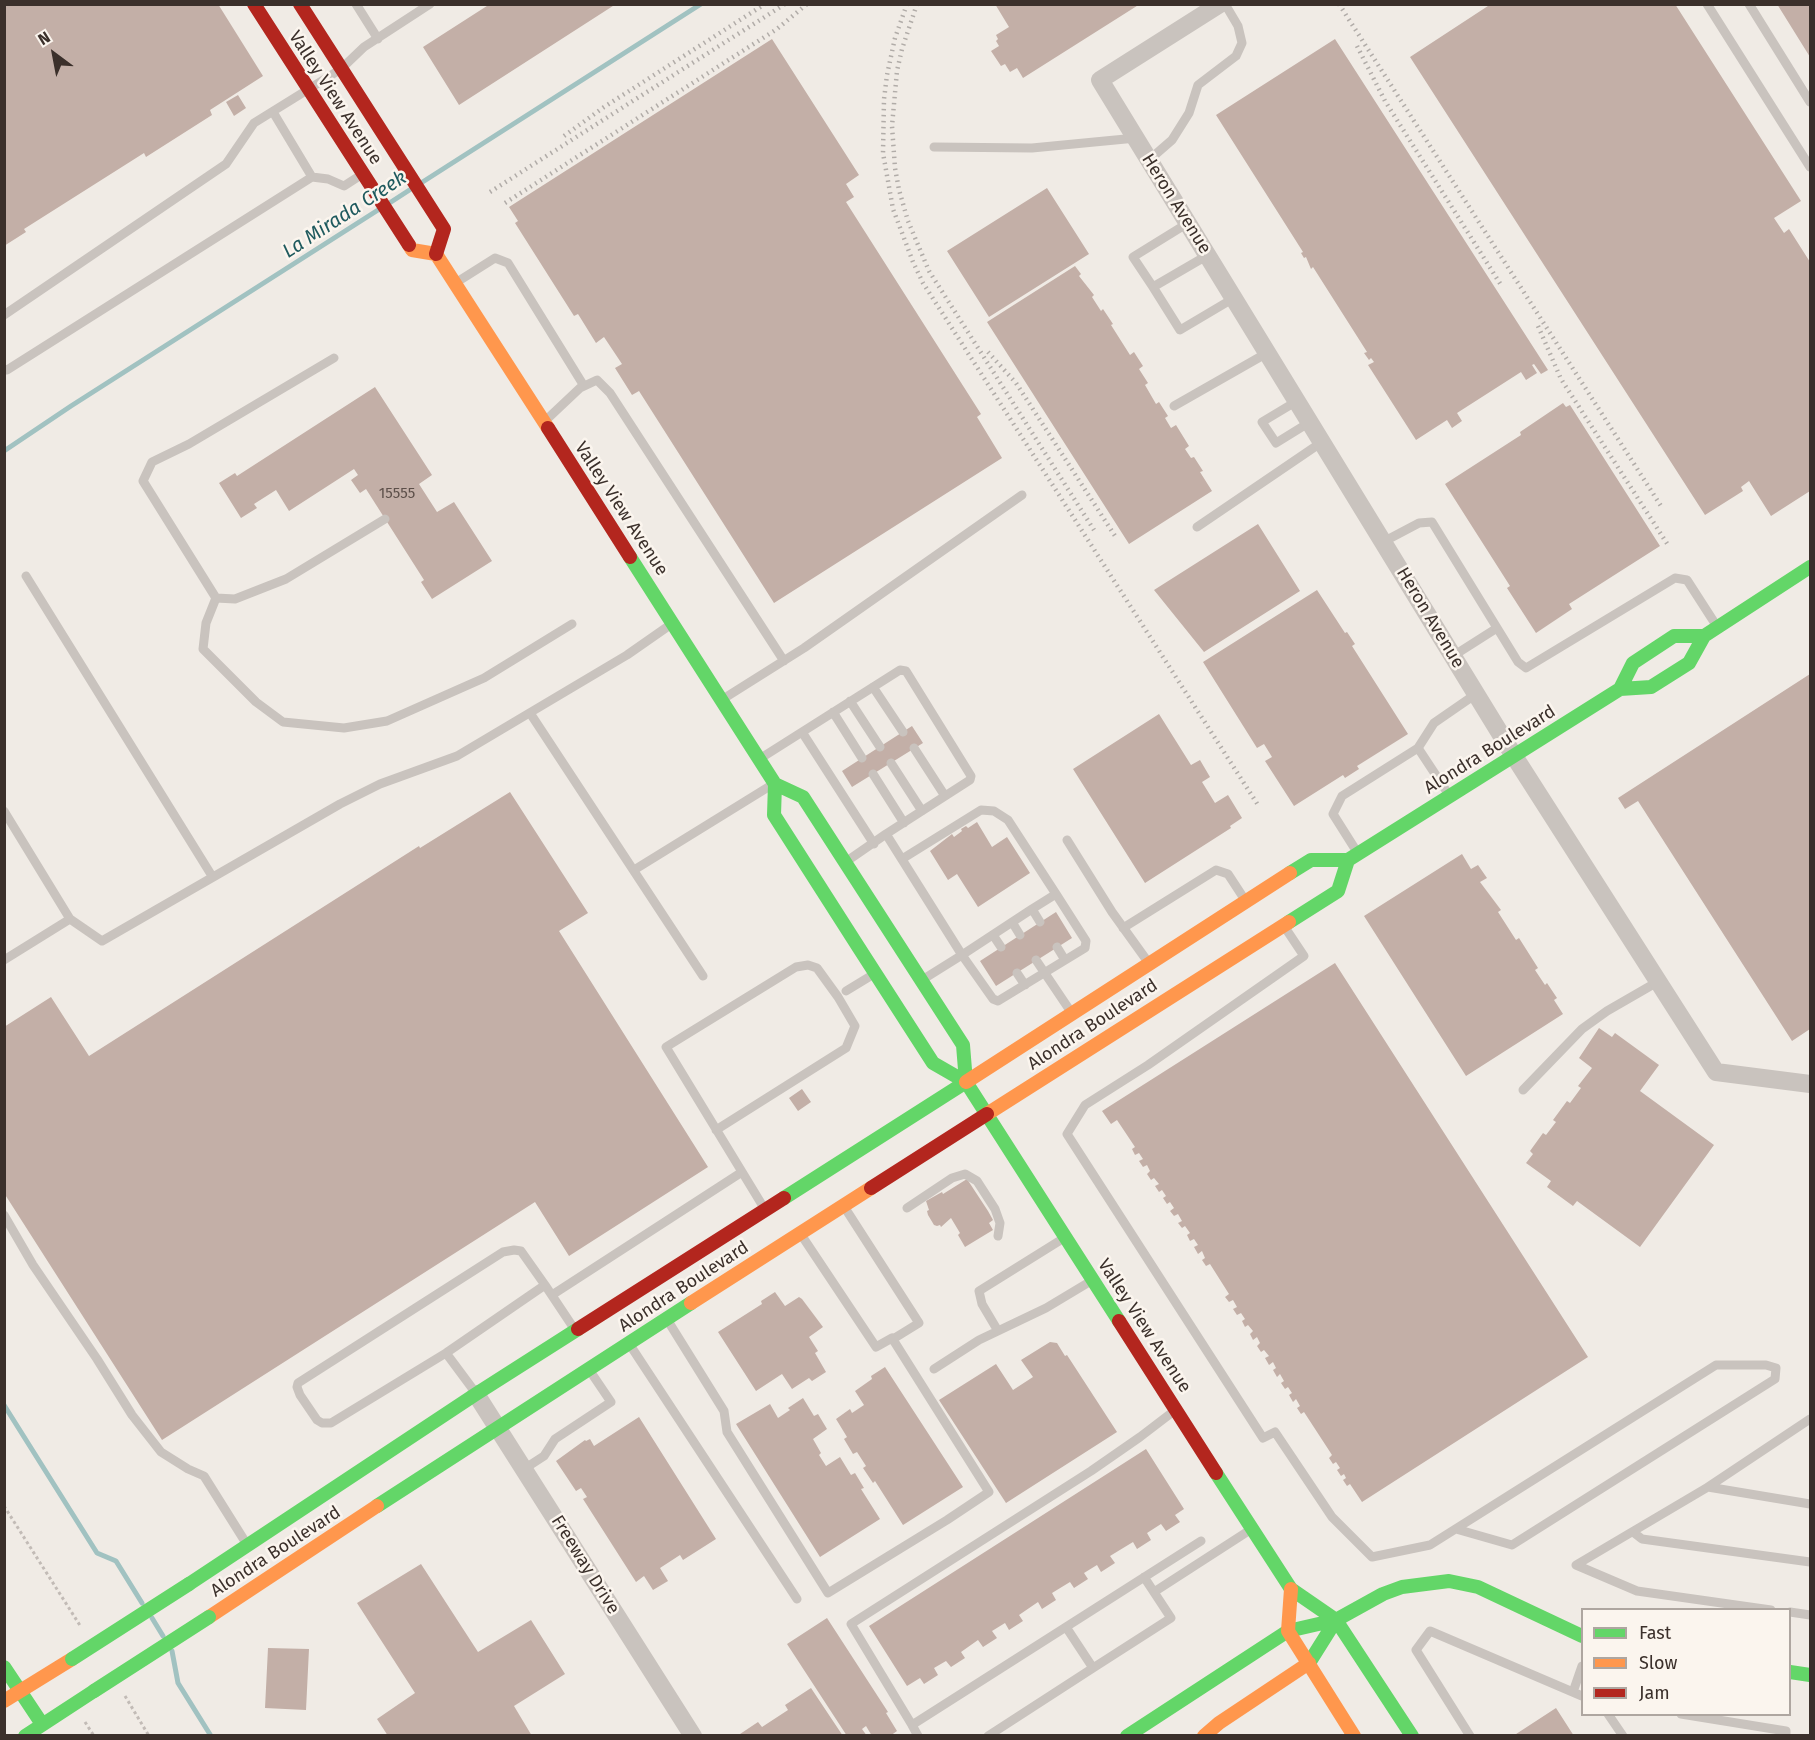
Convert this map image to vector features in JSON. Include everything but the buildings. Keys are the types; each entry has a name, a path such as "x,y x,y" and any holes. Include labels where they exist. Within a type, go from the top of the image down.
{"main road":[{"name":"Valley View Avenue","path":"254,4 412,250 436,254 775,784 803,797 963,1045 966,1083"},
{"name":"Valley View Avenue","path":"300,4 444,229 436,254"},
{"name":"Alondra Boulevard","path":"4,1701 189,1584 476,1394 966,1083 1311,860 1353,857 1620,689 1651,687 1689,663 1704,636 1810,567"},
{"path":"1620,689 1633,663 1666,641 1674,636 1704,636"},
{"name":"Valley View Avenue","path":"775,784 774,815 933,1063 966,1083 1291,1588 1336,1620 1412,1736"},
{"name":"Alondra Boulevard","path":"25,1736 628,1343 1338,891 1353,857"},
{"path":"1127,1736 1288,1631 1336,1620 1383,1593 1402,1587 1449,1581 1478,1587 1581,1636"},
{"path":"1291,1588 1288,1631 1354,1736"},
{"path":"1204,1736 1309,1663 1336,1620"},
{"path":"4,1666 42,1724"},
{"path":"1791,1672 1810,1675"}],"street":[{"name":"Heron Avenue","path":"1220,4 1100,80 1514,756 1716,1072 1810,1084"},
{"name":"Freeway Drive","path":"476,1394 693,1736"}],"lane":[{"path":"356,4 378,39"},
{"path":"1149,160 1172,140 1189,113 1198,85 1236,56 1242,43 1238,26 1225,4"},
{"path":"1707,4 1810,167"},
{"path":"1749,4 1810,102"},
{"path":"4,315 226,164 254,123 341,69 363,47 428,5"},
{"path":"273,112 312,177"},
{"path":"934,147 1032,148 1136,138"},
{"path":"4,369 7,370 312,177 328,179 344,186 366,179"},
{"path":"1188,223 1133,257 1180,330 1234,298"},
{"path":"1153,287 1208,255"},
{"path":"455,283 495,258 508,263 584,386"},
{"path":"1174,406 1267,353"},
{"path":"216,598 143,481 152,462 189,444 334,358"},
{"path":"543,422 584,386 597,380 610,393 784,661"},
{"path":"1297,400 1262,422 1276,443 1310,422"},
{"path":"1197,527 1322,442"},
{"path":"721,700 784,661 1022,495"},
{"path":"216,598 235,599 286,579 385,519"},
{"path":"1383,542 1419,523 1432,522 1518,662 1526,668 1675,578 1687,580 1718,627"},
{"path":"26,576 212,876"},
{"path":"216,598 206,623 203,648 256,702 283,722 344,728 387,721 484,678 572,624"},
{"path":"4,811 70,919 102,941 340,804 380,784 457,756 627,655 672,624"},
{"path":"1453,656 1497,628"},
{"path":"759,759 900,670 906,671 971,776 970,780 845,862"},
{"path":"873,687 903,732"},
{"path":"1353,857 1333,814 1342,796 1418,748 1434,723 1476,694"},
{"path":"850,701 880,747"},
{"path":"530,712 703,976"},
{"path":"833,712 862,758"},
{"path":"802,732 874,844"},
{"path":"914,748 945,796"},
{"path":"1418,748 1450,796"},
{"path":"891,763 922,811"},
{"path":"873,774 904,823"},
{"path":"634,870 775,784"},
{"path":"886,834 962,955 993,999 998,1001 1084,948 1086,941 1008,820 994,811 981,810 902,859"},
{"path":"1067,840 1123,928 1149,964"},
{"path":"1123,928 1216,870 1228,874 1246,902"},
{"path":"921,981 1056,894"},
{"path":"1032,909 1040,922"},
{"path":"4,960 70,919"},
{"path":"1012,922 1020,935"},
{"path":"1283,925 1304,956 1148,1065 1085,1105 1067,1134 1263,1438 1275,1432 1332,1517 1372,1557 1430,1545 1716,1365 1766,1365 1776,1368 1776,1380 1512,1545 1456,1529"},
{"path":"993,935 1001,947"},
{"path":"1057,947 1065,960"},
{"path":"1036,960 1072,1014"},
{"path":"716,1130 846,1048 855,1026 817,968 808,964 796,967 666,1047 716,1130 765,1210"},
{"path":"1017,973 1025,985"},
{"path":"846,991 869,977"},
{"path":"1523,1090 1582,1029 1607,1011 1659,981"},
{"path":"552,1295 742,1172"},
{"path":"907,1208 952,1178 965,1174 977,1181 995,1209 1000,1223 998,1236"},
{"path":"800,1234 876,1347 893,1339 918,1323 844,1206"},
{"path":"4,1215 33,1265 91,1349 132,1415 161,1452 204,1476 248,1545"},
{"path":"998,1331 982,1304 979,1291 1066,1237"},
{"path":"545,1285 446,1353 331,1423 322,1423 317,1420 297,1387 298,1383 503,1252 521,1251 545,1285 552,1295 576,1331"},
{"path":"934,1369 979,1340 1046,1308 1093,1280"},
{"path":"666,1319 724,1411 727,1432 828,1593 989,1492 893,1339"},
{"path":"628,1343 796,1599"},
{"path":"446,1353 476,1394"},
{"path":"524,1469 544,1456 555,1439 611,1402 589,1369"},
{"path":"918,1736 850,1624 1091,1471 1176,1410"},
{"path":"1758,1608 1637,1591 1576,1565 1708,1487 1810,1419"},
{"path":"1708,1487 1810,1504"},
{"path":"1154,1592 1252,1528"},
{"path":"1633,1532 1642,1539 1810,1562"},
{"path":"912,1725 1201,1541"},
{"path":"988,1736 1171,1618 1144,1577"},
{"path":"1791,1612 1810,1615"},
{"path":"1066,1627 1093,1668"},
{"path":"1470,1736 1416,1650 1430,1631 1578,1694 1581,1673"},
{"path":"1609,1716 1623,1736"},
{"path":"1693,1716 1786,1731 1786,1736"}],"path":[{"path":"4,1506 81,1627"},
{"path":"124,1696 149,1736"}],"waterway":[{"name":"La Mirada Creek","path":"421,183 701,4"},
{"name":"La Mirada Creek","path":"391,202 411,189"},
{"name":"La Mirada Creek","path":"4,451 378,210"},
{"path":"4,1405 97,1553 116,1561 142,1603"},
{"path":"152,1618 163,1636"},
{"path":"172,1651 178,1683 211,1736"}],"railway":[{"path":"564,136 604,107 765,4"},
{"path":"490,192 785,4"},
{"path":"505,203 777,29 807,4"},
{"path":"907,4 895,38 887,75 883,153 893,209 913,262 923,283 1258,805"},
{"path":"917,4 897,71 892,126 895,168 908,221 929,271 1094,530"},
{"path":"1339,4 1661,506"},
{"path":"1357,46 1385,101 1501,285"},
{"path":"1538,326 1561,379 1668,545"},
{"path":"988,352 1016,383 1117,539"}],"traffic: fast":[{"path":"630,557 775,784 803,797 963,1045 966,1082"},
{"path":"1290,873 1311,860 1348,860 1620,689 1651,687 1689,663 1704,636 1810,567"},
{"path":"1620,689 1633,663 1674,636 1704,636"},
{"path":"775,784 774,815 859,948 933,1063 966,1082"},
{"path":"1289,922 1338,891 1348,860"},
{"path":"784,1198 966,1082 1119,1321"},
{"path":"377,1506 691,1303"},
{"path":"189,1584 578,1329"},
{"path":"1216,1473 1291,1589 1336,1620 1412,1736"},
{"path":"1288,1631 1336,1620 1383,1594 1402,1587 1449,1581 1478,1587 1581,1636"},
{"path":"72,1659 189,1584"},
{"path":"94,1691 209,1617"},
{"path":"1309,1663 1336,1620"},
{"path":"1127,1736 1288,1631"},
{"path":"4,1667 42,1724"},
{"path":"1791,1672 1810,1675"},
{"path":"25,1736 94,1691"}],"traffic: slow":[{"path":"409,245 412,250 436,254 548,428"},
{"path":"966,1082 1290,873"},
{"path":"987,1114 1289,922"},
{"path":"691,1303 871,1188"},
{"path":"209,1617 377,1506"},
{"path":"1291,1589 1288,1631 1354,1736"},
{"path":"4,1701 72,1659"},
{"path":"1204,1736 1219,1723 1309,1663"}],"traffic: jam":[{"path":"254,4 409,245"},
{"path":"300,4 444,229 436,254"},
{"path":"548,428 630,557"},
{"path":"871,1188 987,1114"},
{"path":"578,1329 784,1198"},
{"path":"1119,1321 1216,1473"}]}
